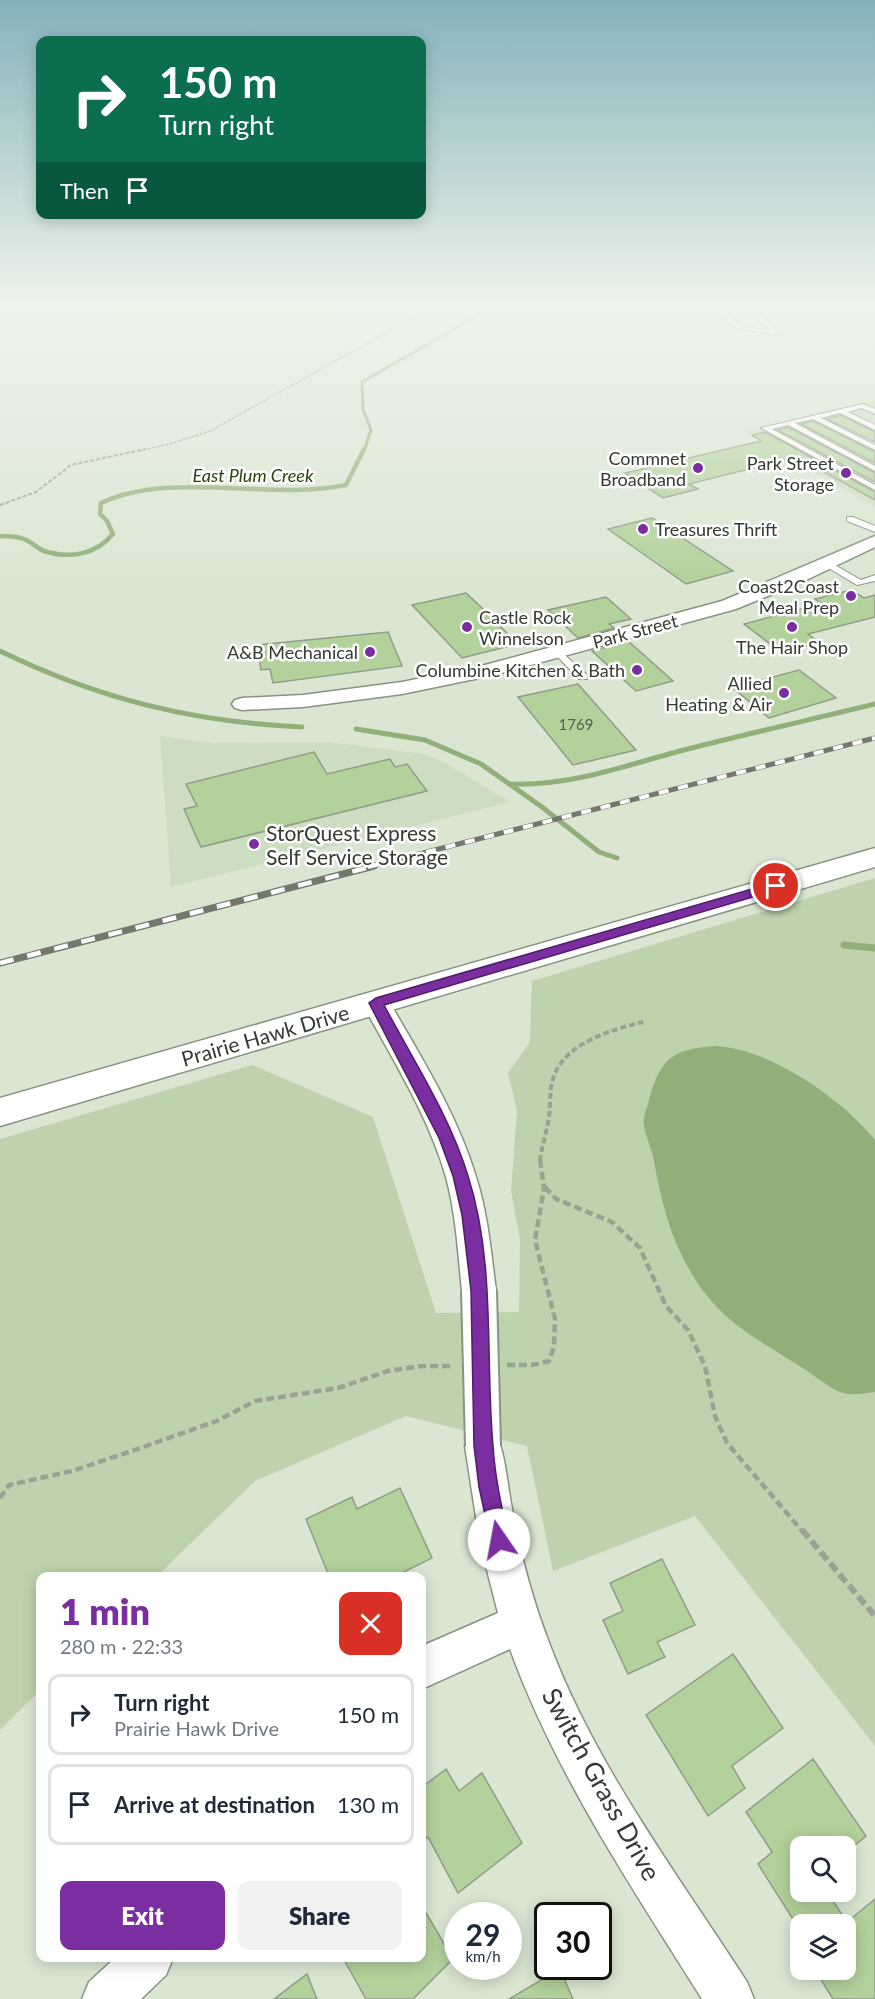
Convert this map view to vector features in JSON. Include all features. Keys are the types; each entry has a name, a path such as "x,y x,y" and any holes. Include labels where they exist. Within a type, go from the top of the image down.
{"street":[{"name":"Park Street","path":"242,704 303,701 402,688 487,671 729,604 828,564 874,539"},
{"name":"Prairie Hawk Drive","path":"0,1112 875,857"},
{"name":"Switch Grass Drive","path":"376,1003 429,1100 447,1138 461,1176 470,1215 479,1291 483,1446 495,1524 522,1624 551,1698 582,1758 622,1828 730,1999"},
{"path":"426,1666 459,1649 522,1624"},
{"path":"106,1999 145,1962"}],"lane":[{"path":"875,412 863,406 765,429 875,488"},
{"path":"841,411 875,428"},
{"path":"814,417 875,448"},
{"path":"789,423 875,469"},
{"path":"850,519 874,539"},
{"path":"828,564 860,582 875,578"},
{"path":"558,652 583,677"}],"path":[{"path":"0,505 36,492 71,465 170,444 210,431 271,397"},
{"path":"499,1365 532,1365 549,1361 556,1348 557,1331 535,1244 544,1187 539,1168 542,1142 549,1116 550,1091 559,1067 563,1059 586,1043 604,1034 643,1022"},
{"path":"544,1187 556,1199 612,1222 640,1248 666,1306 688,1330 705,1366 715,1416 728,1443 875,1616"},
{"path":"0,1498 9,1485 72,1471 126,1453 217,1421 255,1401 338,1388 388,1371 422,1366 455,1366"}],"shaded area":[{"name":"Park Street Storage","path":"875,400 875,507 743,431"},
{"name":"StorQuest Express Self Service Storage","path":"160,736 214,743 329,742 424,754 440,760 510,802 171,887"},
{"path":"875,878 875,1746 695,1516 553,1571 527,1446 406,1416 255,1481 161,1572 36,1572 36,1694 0,1730 0,1139 252,1065 373,1117 436,1313 519,1312 520,1239 511,1191 517,1110 508,1073 530,1042 532,981"},
{"path":"715,1046 736,1049 758,1056 803,1078 844,1108 875,1140 875,1392 851,1394 837,1391 745,1331 713,1303 685,1262 671,1230 661,1196 645,1130 644,1116 658,1075 670,1059 688,1050"}],"building":[{"path":"840,415 875,432 875,442 827,419"},
{"path":"813,421 875,452 875,463 801,424"},
{"path":"788,427 875,473 875,482 778,430"},
{"name":"Commnet Broadband","path":"765,432 875,492 875,500 797,457 689,484 698,489 663,498 625,473 761,441 752,435"},
{"path":"652,518 733,571 686,584 608,529"},
{"path":"851,590 864,598 875,595 875,617 808,634 820,643 782,653 744,624 821,604 815,599"},
{"name":"Castle Rock Winnelson","path":"466,593 518,644 462,658 412,605"},
{"path":"606,597 631,619 609,624 614,628 578,638 548,610"},
{"path":"388,632 402,666 273,683 270,669 261,670 257,645"},
{"name":"Columbine Kitchen & Bath","path":"628,641 673,681 636,691 592,651"},
{"name":"Allied Heating & Air","path":"799,670 836,698 769,718 733,688"},
{"path":"578,684 636,750 573,765 518,697"},
{"path":"314,752 327,774 390,759 395,767 407,764 427,791 201,847 184,809 197,806 186,784"},
{"path":"400,1488 432,1558 404,1572 327,1572 306,1519 352,1497 357,1509"},
{"path":"662,1559 695,1625 657,1642 665,1657 628,1674 603,1620 623,1611 610,1583"},
{"path":"733,1654 783,1728 732,1766 745,1788 708,1816 646,1715"},
{"path":"813,1759 866,1836 856,1844 856,1836 790,1836 790,1902 834,1902 842,1914 790,1915 758,1864 772,1852 746,1812"},
{"path":"446,1769 459,1791 482,1773 522,1843 458,1893 428,1837 426,1839 426,1784"},
{"path":"875,1899 875,1999 833,1999 821,1980 856,1980 856,1915"},
{"path":"426,1913 444,1944 444,1968 413,1999 366,1999 345,1962 426,1962"},
{"path":"307,1974 317,1999 274,1999"},
{"path":"541,1980 565,1980 573,1999 509,1999"}],"waterway":[{"name":"East Plum Creek","path":"363,397 363,409 371,430 364,451"},
{"name":"East Plum Creek","path":"0,536 22,538 42,550 53,553 63,555 82,553 99,547 113,534 107,521 100,514 101,503 128,493 189,487 285,490 346,485 364,449"},
{"path":"0,651 73,682 147,705 222,720 302,727"},
{"path":"511,784 554,782 597,774 704,745 875,704"},
{"path":"356,729 425,740 481,764 542,807 599,852 617,858"},
{"path":"844,945 875,948"}],"railway":[{"path":"368,867 875,738"},
{"path":"0,963 374,866"}],"place":[{"name":"Commnet Broadband","path":"698,468"},
{"name":"Park Street Storage","path":"846,473"},
{"name":"Treasures Thrift","path":"643,529"},
{"name":"Coast2Coast Meal Prep","path":"851,596"},
{"name":"Castle Rock Winnelson","path":"467,627"},
{"name":"The Hair Shop","path":"792,627"},
{"name":"A&B Mechanical","path":"370,652"},
{"name":"Columbine Kitchen & Bath","path":"637,670"},
{"name":"Allied Heating & Air","path":"784,693"},
{"name":"StorQuest Express Self Service Storage","path":"254,844"}],"route":[{"path":"499,1540 488,1487 483,1446 479,1291 470,1215 461,1176 447,1138 376,1003 776,886"}]}
